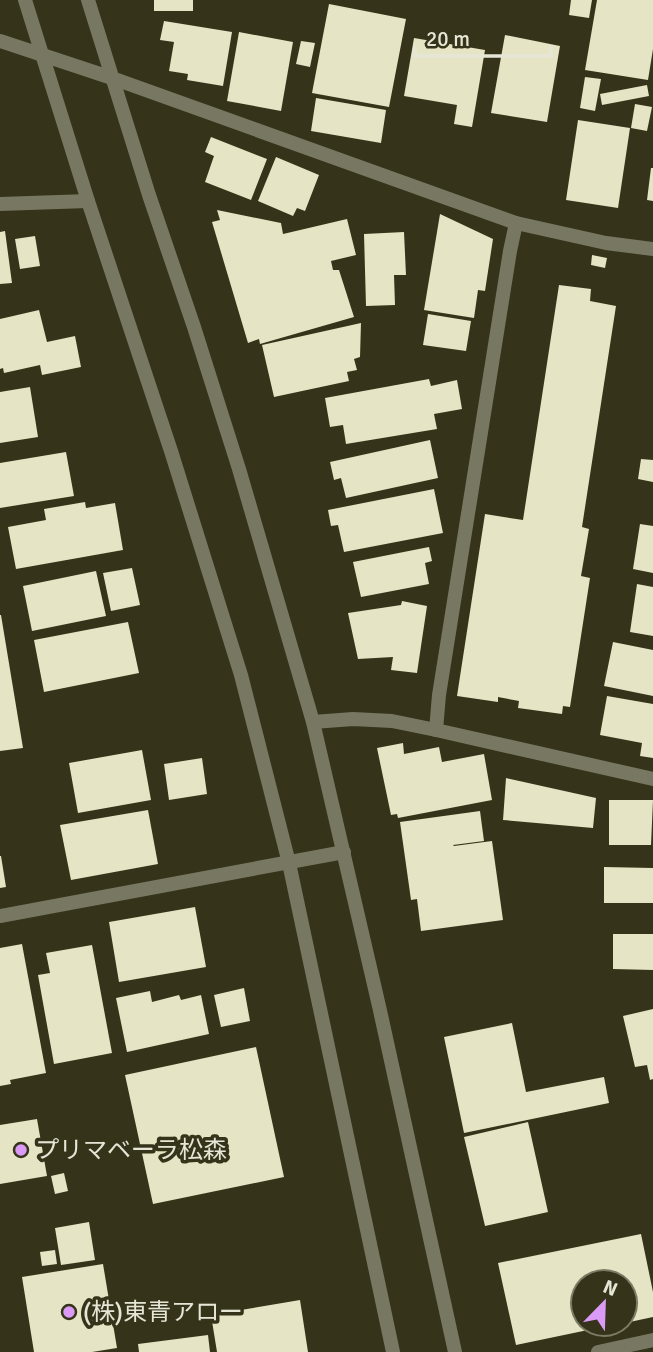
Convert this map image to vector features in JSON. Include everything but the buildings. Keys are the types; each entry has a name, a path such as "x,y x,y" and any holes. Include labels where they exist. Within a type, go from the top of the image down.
{"street":[{"path":"25,0 241,675 289,863 393,1352"},
{"path":"88,0 239,469 313,722 455,1352"},
{"path":"0,41 112,78 516,223 593,240 653,249"},
{"path":"0,204 88,201"},
{"path":"436,730 516,223"},
{"path":"313,722 371,719 436,730 653,779"},
{"path":"0,916 344,852"},
{"path":"598,1352 653,1340"}],"place":[{"name":"プリマベーラ松森","path":"21,1150"},
{"name":"(株)東青アロー","path":"69,1312"}]}
